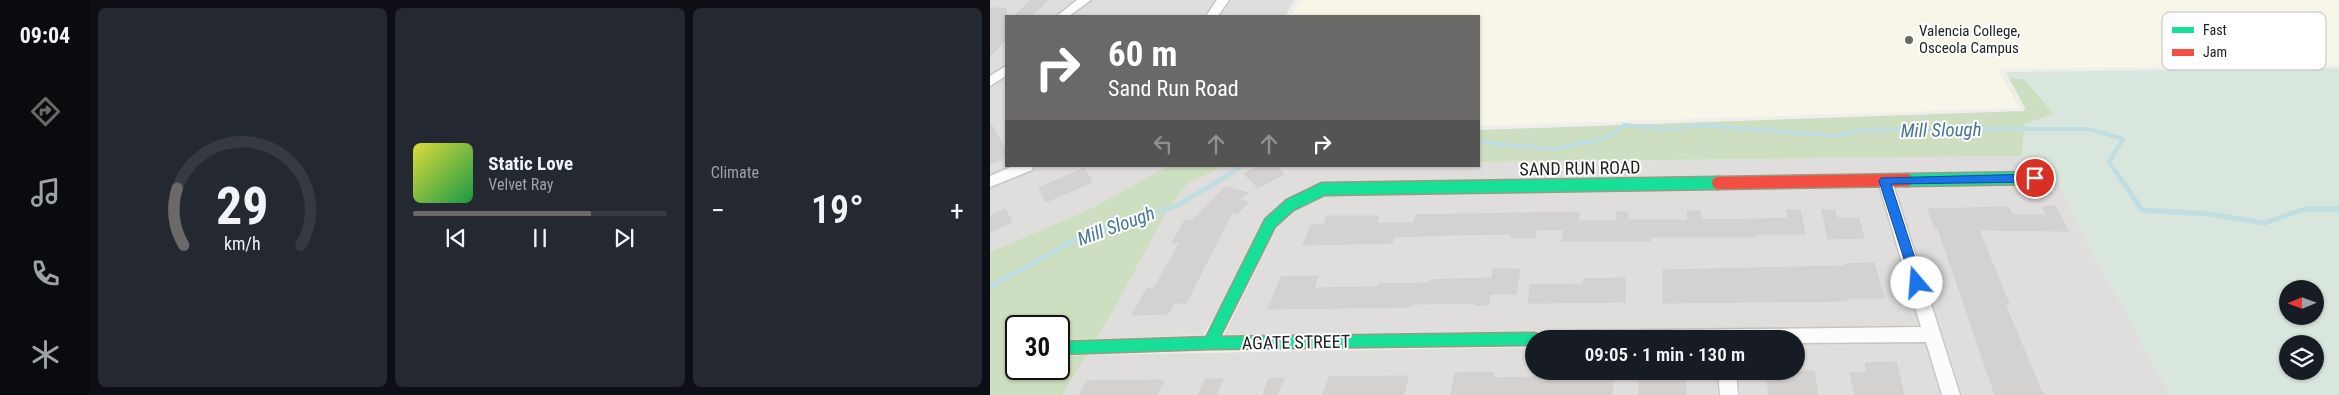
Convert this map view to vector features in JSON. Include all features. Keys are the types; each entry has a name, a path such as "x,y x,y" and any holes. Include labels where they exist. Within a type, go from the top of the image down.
{"street":[{"path":"1064,15 1074,6 1085,0"},
{"path":"1213,15 1223,0"},
{"path":"990,82 1005,71"},
{"path":"990,182 1025,167"},
{"name":"SAND RUN ROAD","path":"1210,343 1270,223 1290,205 1324,189 2035,178"},
{"path":"1884,181 1951,395"},
{"path":"1805,336 1933,334"},
{"name":"AGATE STREET","path":"1070,348 1210,343 1525,339"},
{"path":"1728,380 1729,395"}],"shaded area":[{"path":"990,0 1078,0 1067,6 1057,15 1005,15 1005,65 990,78"},
{"path":"1092,0 1217,0 1206,15 1071,15 1079,7"},
{"path":"1230,0 1295,0 1286,15 1219,15"},
{"name":"Valencia College, Osceola Campus","path":"1301,0 2339,0 2339,65 2326,65 2326,12 2162,12 2162,67 1998,69 2019,108 1480,126 1480,15 1292,15"},
{"path":"2326,68 2339,68 2339,395 2171,395 2095,256 2045,156 2022,156 2024,124 2054,114 2024,79 2009,78 2006,72 2326,70"},
{"path":"1005,77 1005,167 1013,167 990,177 990,87"},
{"path":"2045,156 2095,256 2171,395 1962,395 1895,186 2046,183 2041,172 1326,183 1286,201 1203,335 1096,339 1118,304 1116,304 1169,208 1188,183 1222,167 1480,167 1480,162"},
{"path":"1036,167 1166,167 1088,210 990,252 990,187"},
{"path":"1878,186 1920,327 1525,330 1525,332 1224,335 1278,224 1296,209 1325,194"},
{"path":"1925,342 1940,395 1740,395 1739,380 1805,380 1805,344"},
{"path":"1525,347 1525,380 1717,380 1718,395 1062,395 1087,355"}],"green space":[{"path":"2009,78 2024,79 2054,114 2025,124 2022,156 1480,162 1480,130 2024,111 2025,108"},
{"path":"1166,167 1222,167 1188,183 1169,208 1117,303 1119,302 1096,339 1070,340 1070,315 1005,315 1005,380 1070,380 1070,356 1087,355 1062,395 990,395 990,252 1088,210"}],"building":[{"path":"1031,0 1048,0 1033,15 1015,15"},
{"path":"990,8 1006,8 1005,41 990,56"},
{"path":"990,122 1005,149 1005,157 990,164"},
{"path":"1256,167 1278,167 1284,174 1258,188 1244,174"},
{"path":"1084,168 1092,182 1046,202 1039,188"},
{"path":"1225,187 1249,193 1238,199 1249,202 1237,214 1232,213 1186,303 1174,303 1168,314 1132,315 1147,288 1154,288 1180,242 1172,243 1185,220 1193,220"},
{"path":"2055,206 2068,231 1979,230 2009,304 2005,304 2043,395 1995,395 1938,228 1935,228 1928,209 2009,207 2012,215 2046,215 2042,207"},
{"path":"1005,209 1012,222 990,232 990,216"},
{"path":"1787,210 1800,210 1805,234 1756,234 1756,237 1650,237 1650,241 1562,241 1564,229 1537,230 1535,238 1511,238 1511,234 1445,235 1394,237 1392,243 1303,245 1311,225 1324,225 1327,216 1379,216 1376,223 1413,223 1416,215 1579,212 1578,221 1616,221 1616,212 1628,212 1628,220 1688,220 1687,211 1700,211 1701,220 1788,218"},
{"path":"1822,210 1835,210 1837,218 1859,218 1864,238 1828,239"},
{"path":"1874,263 1884,298 1846,298 1847,301 1663,303 1663,270 1845,266 1845,264"},
{"path":"1493,269 1520,269 1516,294 1490,294 1488,305 1475,305 1475,303 1412,304 1411,307 1268,309 1281,277 1318,276 1314,288 1378,287 1379,284 1429,283 1430,280 1492,278"},
{"path":"1625,278 1625,302 1528,303 1530,285 1583,284 1583,279"},
{"path":"1896,362 1904,395 1855,395 1850,373 1867,373 1865,363"},
{"path":"1805,371 1814,371 1818,395 1769,395 1767,380 1805,380"},
{"path":"1494,372 1493,378 1613,380 1612,395 1451,395 1455,373"},
{"path":"1408,376 1404,395 1323,395 1329,377"},
{"path":"1269,378 1284,378 1277,395 1263,395"},
{"path":"1206,379 1223,379 1216,395 1198,395"},
{"path":"1164,380 1157,395 1079,395 1087,381"},
{"path":"1639,380 1685,380 1686,395 1639,395"}],"waterway":[{"name":"Mill Slough","path":"1480,142 1553,149 1606,138 1624,125 1670,129 1702,125 1836,136 1858,131 1913,129 2088,129 2123,139 2109,162 2116,173"},
{"name":"Mill Slough","path":"1231,173 1240,167"},
{"name":"Mill Slough","path":"990,287 1076,239 1178,205 1233,172"},
{"name":"Mill Slough","path":"2116,172 2142,210 2210,214 2265,223 2304,209 2339,209"}],"traffic: fast":[{"path":"1907,180 2035,178"},
{"path":"1210,343 1270,223 1290,205 1323,189 1718,183"},
{"path":"1070,348 1210,343 1525,339"}],"traffic: jam":[{"path":"1718,183 1907,180"}],"place":[{"name":"Valencia College, Osceola Campus","path":"1909,40"}],"route":[{"path":"1917,283 1884,181 2035,178"}]}
